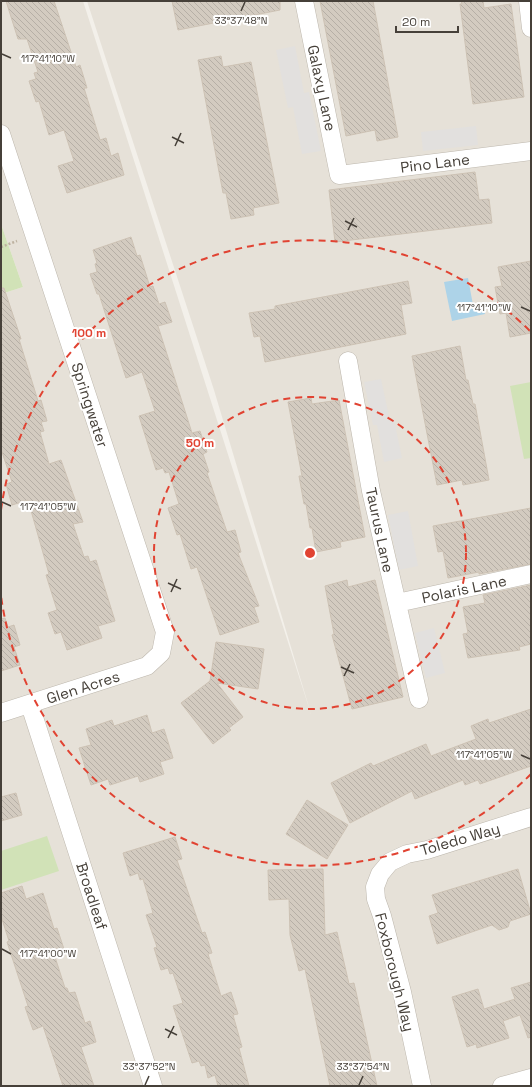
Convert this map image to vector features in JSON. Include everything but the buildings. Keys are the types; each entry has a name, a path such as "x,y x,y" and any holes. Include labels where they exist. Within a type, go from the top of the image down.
{"street":[{"name":"Galaxy Lane","path":"304,1 340,175"},
{"path":"528,1 531,28"},
{"name":"Springwater","path":"1,134 165,632 161,653"},
{"name":"Pino Lane","path":"340,175 531,151"},
{"name":"Taurus Lane","path":"348,360 371,491 419,698"},
{"name":"Polaris Lane","path":"397,603 531,574"},
{"name":"Glen Acres","path":"1,714 147,666 161,653"},
{"name":"Broadleaf","path":"30,705 153,1086"},
{"name":"Toledo Way","path":"390,862 406,854 427,850 531,817"},
{"name":"Foxborough Way","path":"390,862 380,874 375,887 376,899 382,916 402,992 422,1086"},
{"path":"502,1086 531,1078"}],"shaded area":[{"path":"1,1 83,1 311,714 214,390 87,1 531,1 531,1086 1,1086 1,294 23,287 1,224"},
{"path":"295,46 304,93 309,92 321,151 302,154 293,107 288,108 276,50"},
{"path":"476,126 478,145 423,151 421,132"},
{"path":"381,379 390,421 394,420 402,458 384,462 377,425 373,425 364,382"},
{"path":"408,511 418,566 399,570 388,515"},
{"path":"434,628 445,673 426,678 415,633"}],"green space":[{"path":"1,224 23,287 1,294"},
{"path":"531,382 531,458 524,459 510,386"},
{"path":"47,836 59,871 1,890 1,851"}],"water":[{"path":"468,278 473,305 483,304 485,314 452,321 444,282"}]}
